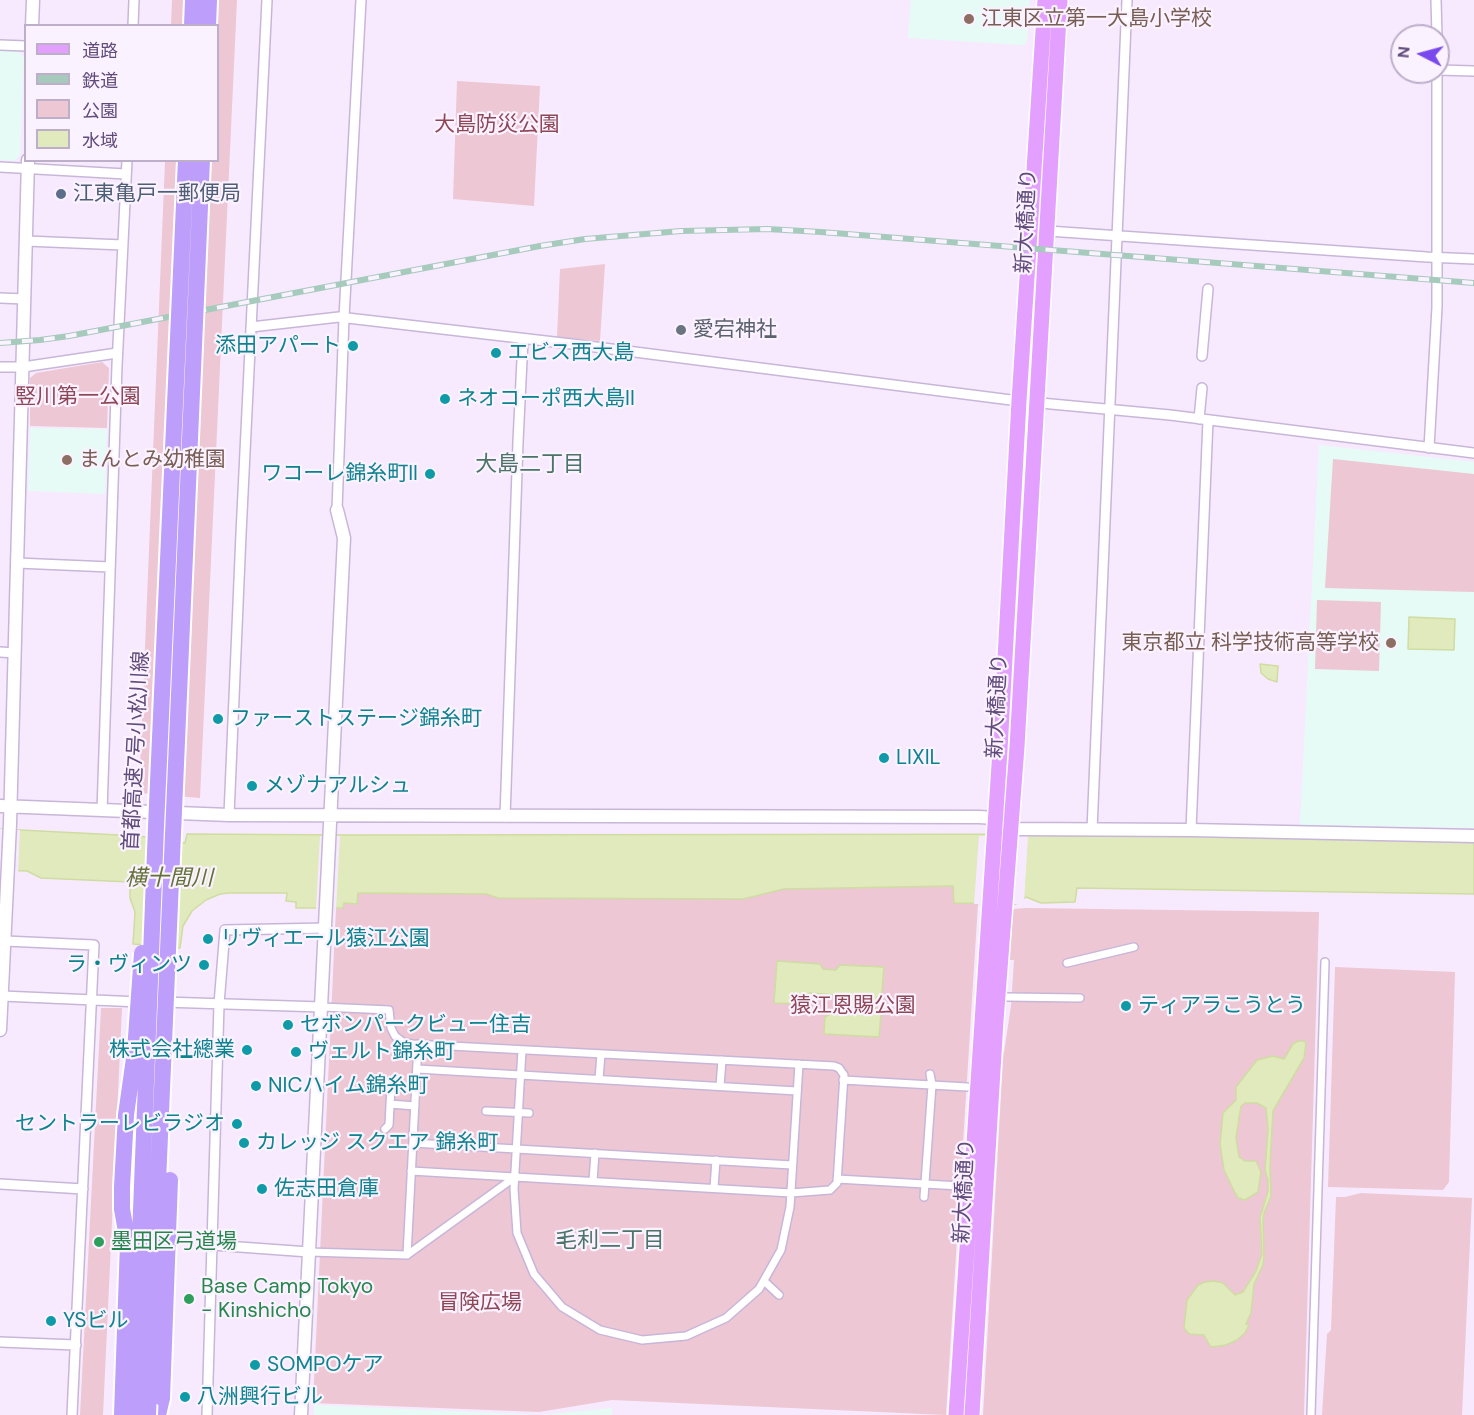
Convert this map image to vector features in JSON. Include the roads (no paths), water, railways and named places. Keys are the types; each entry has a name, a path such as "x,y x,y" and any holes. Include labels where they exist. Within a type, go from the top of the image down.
{"highway":[{"path":"192,24 193,0"},
{"path":"207,24 209,0"},
{"name":"首都高速7号小松川線","path":"133,1415 156,827 186,162"},
{"name":"首都高速7号小松川線","path":"148,1415 202,162"},
{"path":"122,1415 128,1243 122,1209 124,1146 156,827"},
{"path":"159,1415 162,1398 177,969 168,922"}],"main road":[{"name":"新大橋通り","path":"956,1415 1045,0"},
{"name":"新大橋通り","path":"972,1415 996,1022 1017,747 1060,0"}],"street":[{"path":"32,24 33,0"},
{"path":"133,24 134,0"},
{"path":"229,815 267,0"},
{"path":"301,1415 344,538 337,510 344,318 361,0"},
{"path":"1092,830 1127,0"},
{"path":"1436,0 1437,24"},
{"path":"0,45 24,46"},
{"path":"1450,71 1474,71"},
{"path":"1429,448 1438,258 1437,84"},
{"path":"102,811 117,353 127,162"},
{"path":"0,167 28,164 126,174"},
{"path":"0,1030 10,824 5,807 15,653 28,164"},
{"path":"1048,231 1474,259"},
{"path":"26,241 123,245"},
{"path":"1202,356 1208,289"},
{"path":"0,297 25,299"},
{"path":"251,327 344,318 1019,401 1110,408 1474,453"},
{"path":"505,817 523,339"},
{"path":"0,367 23,367 117,353"},
{"path":"1191,830 1202,387"},
{"path":"17,563 110,567"},
{"path":"0,652 15,653"},
{"path":"5,807 229,815 995,818 1010,831 1018,829 1191,830 1474,836"},
{"path":"207,1415 219,1004 225,930 326,928"},
{"path":"5,941 94,945 72,1415"},
{"path":"1067,963 1134,947"},
{"path":"1311,1415 1325,962"},
{"path":"2,996 389,1010 391,1028 395,1036 403,1042 799,1064 839,1068 844,1075 837,1179 835,1188 830,1190 791,1193 411,1171"},
{"path":"1007,997 1080,998"},
{"path":"407,1255 418,1044"},
{"path":"522,1050 515,1177 517,1233 534,1274 562,1307 600,1330 642,1340 686,1336 726,1318 759,1289 764,1281 781,1251 790,1207 799,1064"},
{"path":"599,1079 601,1054"},
{"path":"720,1086 722,1060"},
{"path":"417,1069 797,1091"},
{"path":"924,1197 932,1085 930,1074"},
{"path":"843,1080 967,1087"},
{"path":"385,1129 389,1125 391,1086 386,1081"},
{"path":"390,1104 415,1106"},
{"path":"486,1111 529,1113"},
{"path":"413,1143 792,1165"},
{"path":"593,1181 595,1153"},
{"path":"714,1188 716,1160"},
{"path":"212,1245 309,1252 407,1255 515,1177"},
{"path":"837,1179 960,1186"},
{"path":"0,1184 83,1189"},
{"path":"764,1281 779,1295"},
{"path":"0,1342 76,1345"}],"water":[{"path":"1409,617 1455,619 1454,650 1408,649"},
{"path":"1260,664 1278,666 1277,682 1261,673"},
{"name":"横十間川","path":"0,829 139,836 185,843 187,834 1181,834 1474,841 1474,894 1077,888 1075,902 1041,903 1026,897 1016,904 954,903 953,886 784,889 743,899 498,898 486,894 358,893 357,904 344,903 343,908 296,908 296,902 286,901 287,893 229,893 206,900 192,911 183,926 180,948 133,944 135,912 130,898 130,882 41,878 27,871 0,870"},
{"path":"777,961 820,964 823,969 836,970 840,965 884,967 882,992 877,997 876,1009 881,1015 879,1037 824,1034 825,1017 835,1011 836,995 809,993 802,1004 774,1003"},
{"path":"1298,1041 1306,1043 1304,1058 1273,1111 1271,1196 1264,1213 1263,1265 1254,1284 1251,1313 1246,1324 1249,1325 1245,1333 1237,1340 1213,1347 1204,1335 1189,1334 1184,1328 1187,1300 1198,1285 1205,1282 1223,1283 1235,1295 1243,1292 1256,1271 1262,1254 1260,1218 1268,1191 1265,1170 1268,1129 1266,1108 1257,1103 1245,1103 1241,1106 1236,1138 1239,1157 1245,1161 1256,1161 1261,1172 1258,1192 1245,1200 1238,1198 1224,1170 1220,1144 1223,1113 1236,1100 1236,1087 1257,1060 1273,1056 1284,1059 1293,1044"}],"railway":[{"path":"0,343 69,336 540,246 585,239 681,231 767,229 821,232 1474,283"}],"place":[{"name":"江東区立第一大島小学校","path":"969,19"},
{"name":"江東亀戸一郵便局","path":"61,194"},
{"name":"愛宕神社","path":"681,330"},
{"name":"添田アパート","path":"353,346"},
{"name":"エビス西大島","path":"496,353"},
{"name":"ネオコーポ西大島II","path":"445,399"},
{"name":"まんとみ幼稚園","path":"67,460"},
{"name":"ワコーレ錦糸町II","path":"430,474"},
{"name":"東京都立 科学技術高等学校","path":"1391,643"},
{"name":"ファーストステージ錦糸町","path":"218,719"},
{"name":"LIXIL","path":"884,758"},
{"name":"メゾナアルシュ","path":"252,786"},
{"name":"リヴィエール猿江公園","path":"208,939"},
{"name":"ラ・ヴィンツ","path":"204,965"},
{"name":"ティアラこうとう","path":"1126,1006"},
{"name":"セボンパークビュー住吉","path":"288,1025"},
{"name":"株式会社總業","path":"247,1050"},
{"name":"ヴェルト錦糸町","path":"296,1052"},
{"name":"NICハイム錦糸町","path":"256,1086"},
{"name":"セントラーレビラジオ","path":"237,1124"},
{"name":"カレッジ スクエア 錦糸町","path":"244,1143"},
{"name":"佐志田倉庫","path":"262,1189"},
{"name":"墨田区弓道場","path":"99,1242"},
{"name":"Base Camp Tokyo - Kinshicho","path":"189,1299"},
{"name":"YSビル","path":"51,1321"},
{"name":"SOMPOケア","path":"255,1365"},
{"name":"八洲興行ビル","path":"185,1397"}],"district":[{"name":"大島二丁目","path":"530,465"},
{"name":"毛利二丁目","path":"610,1241"}],"park label":[{"name":"大島防災公園","path":"497,125"},
{"name":"竪川第一公園","path":"78,397"},
{"name":"猿江恩賜公園","path":"853,1006"},
{"name":"冒険広場","path":"480,1303"}]}
